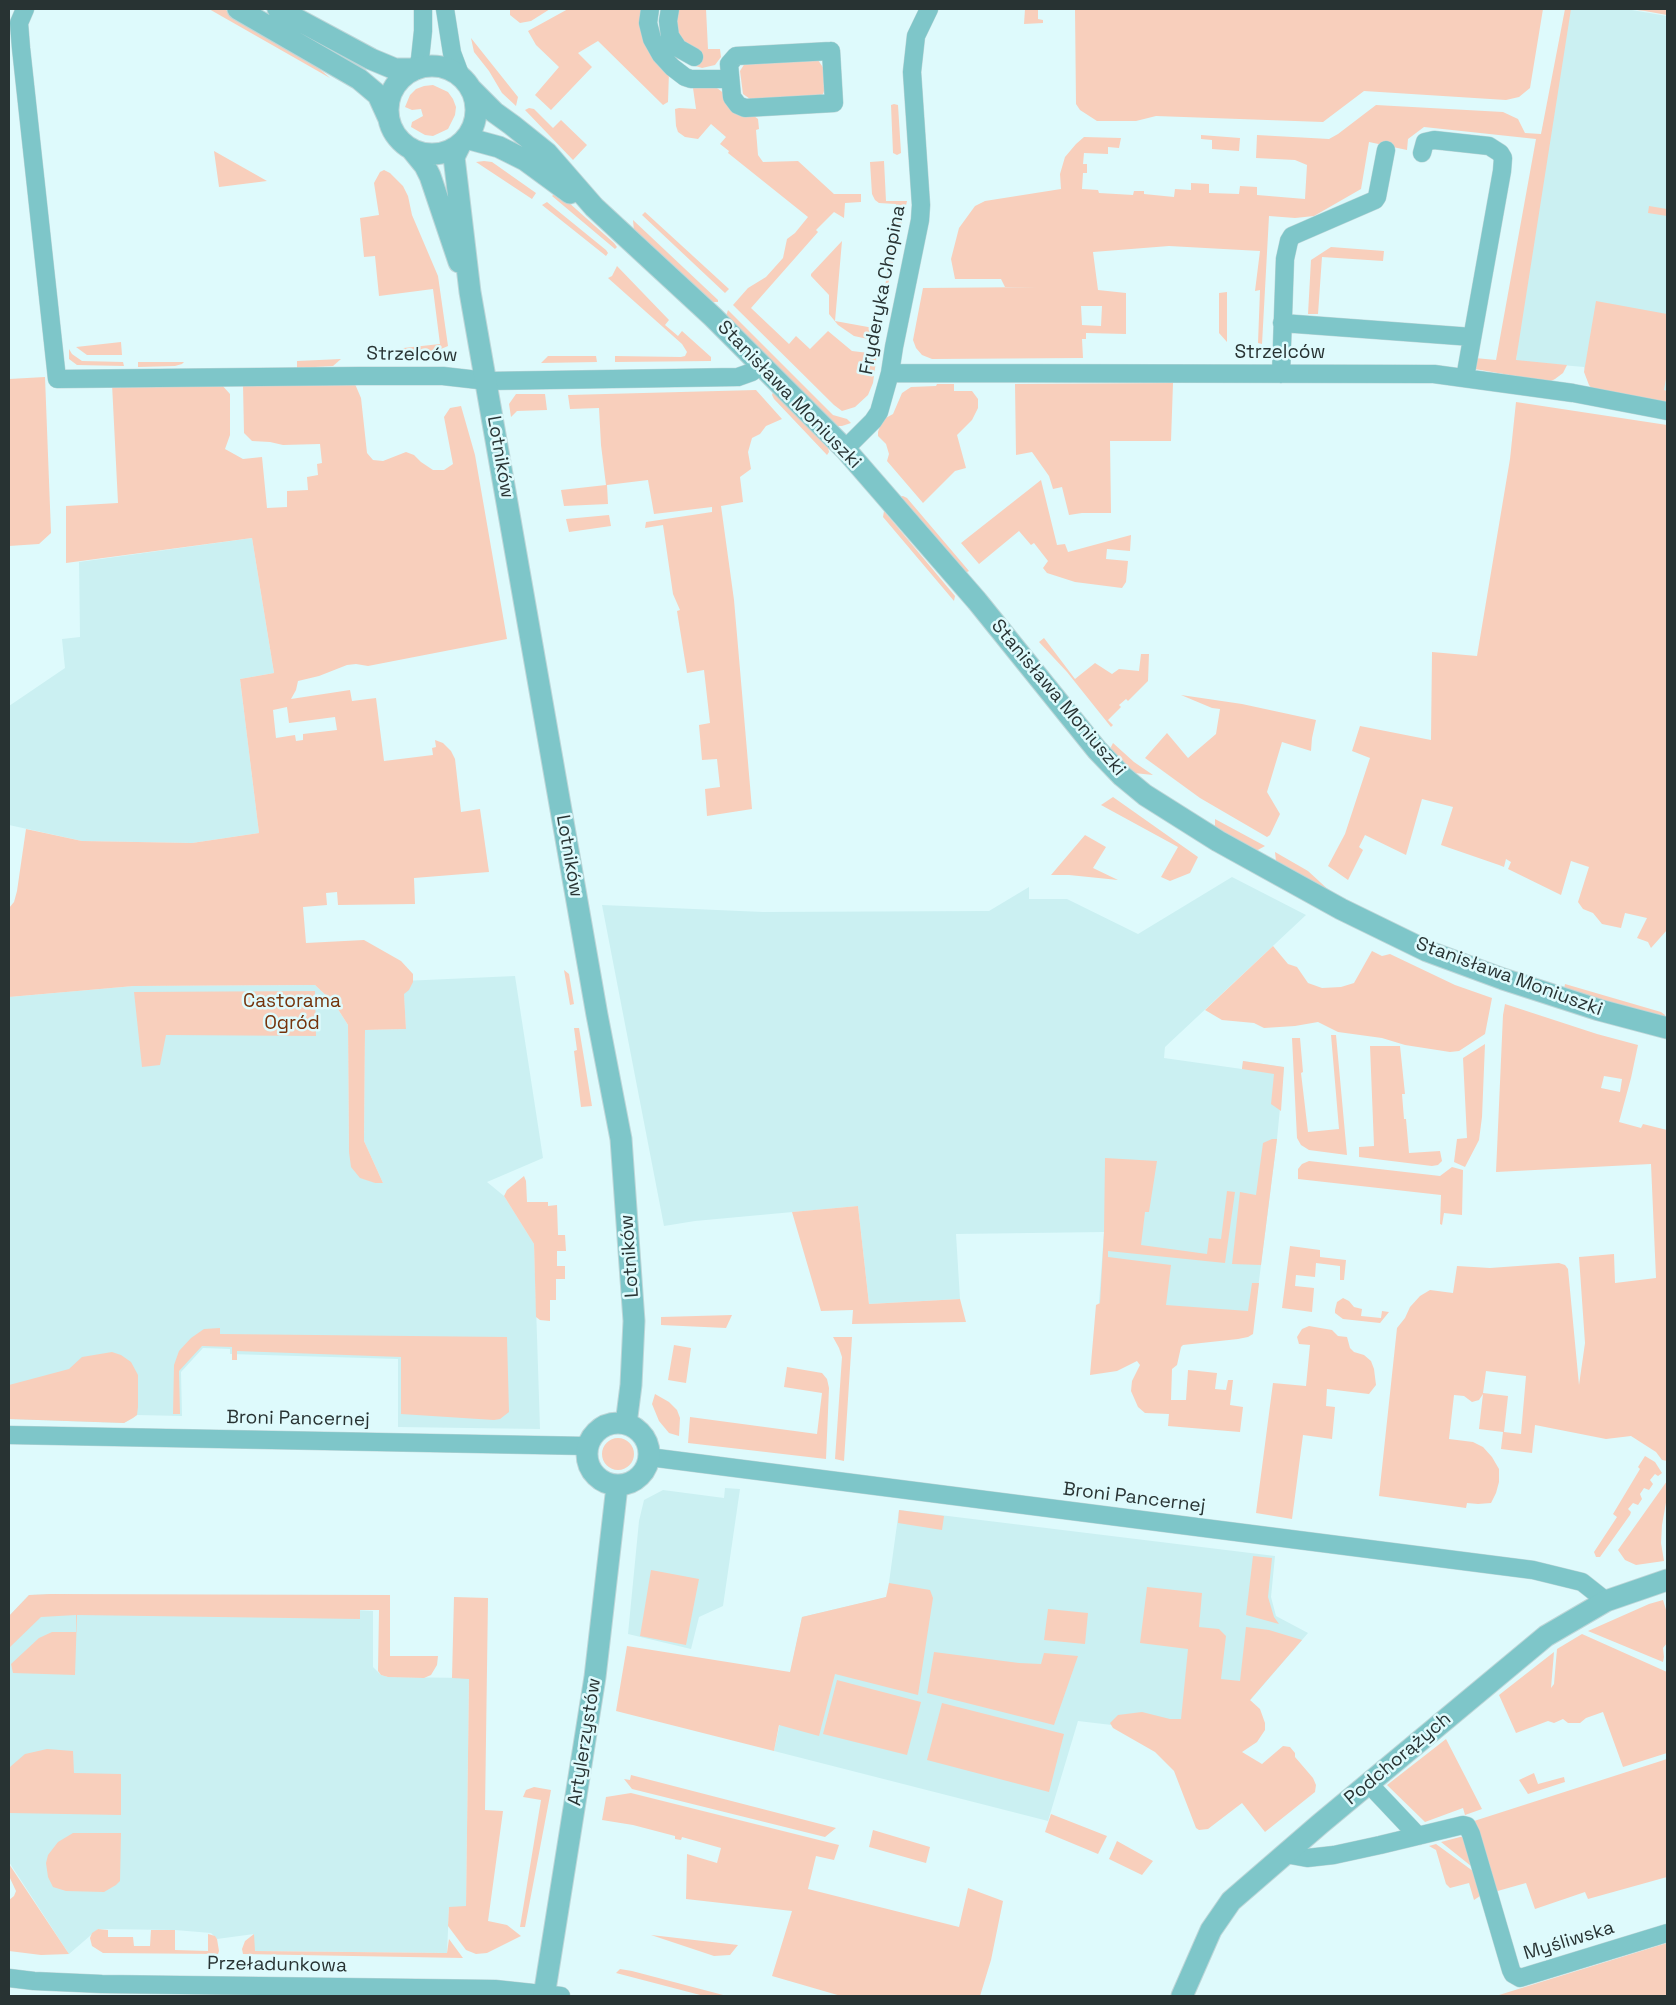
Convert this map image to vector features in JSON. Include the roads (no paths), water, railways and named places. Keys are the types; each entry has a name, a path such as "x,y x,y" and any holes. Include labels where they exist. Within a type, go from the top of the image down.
{"street":[{"name":"Strzelców","path":"25,9 19,23 21,48 57,379 443,376 487,381 738,376 752,372 761,364"},
{"path":"238,9 359,79 378,95 392,130 401,141 412,150 424,154 449,151 463,141 473,126 476,113 475,100 465,83 452,53 445,9"},
{"path":"278,9 395,70 416,69 427,66 440,67 451,70 465,83"},
{"path":"388,117 388,102 394,88 403,77 416,69 420,59 423,9"},
{"path":"650,9 648,23 652,39 661,55 672,67 685,77 730,79"},
{"path":"670,9 668,21 670,36 678,48 694,57"},
{"name":"Fryderyka Chopina","path":"845,449 873,421 879,412 890,373 921,213 912,72 914,44 925,11"},
{"path":"831,51 839,88 834,103 745,108 738,105 732,97 730,79 729,64 736,56 831,51"},
{"name":"Stanisława Moniuszki","path":"465,83 494,112 512,124 547,153 594,207 658,265 761,364 845,449 977,601 1097,750 1122,776 1145,795 1218,841 1341,909 1428,951 1521,985 1599,1010 1667,1028"},
{"path":"1422,153 1425,142 1434,140 1489,146 1498,151 1503,158 1465,378"},
{"name":"Stanisława Moniuszki","path":"463,141 499,147 525,160 559,185 594,207"},
{"name":"Lotników","path":"463,141 454,157 470,292 597,1015 621,1139 634,1321 631,1385 626,1424"},
{"name":"Lotników","path":"412,150 425,166 430,176 454,251 470,292"},
{"path":"1281,374 1285,259 1289,241 1292,236 1375,200 1386,150"},
{"path":"1282,323 1472,337"},
{"name":"Strzelców","path":"890,373 1434,374 1573,393 1667,412"},
{"path":"616,1422 626,1424 634,1427 641,1433 649,1448 649,1457 642,1475 626,1484 617,1486 600,1480 593,1473 588,1465 587,1446 597,1430 616,1422"},
{"name":"Broni Pancernej","path":"9,1435 587,1446"},
{"name":"Broni Pancernej","path":"649,1457 1533,1570 1582,1582 1606,1601"},
{"name":"Artylerzystów","path":"550,1996 596,1677 617,1486"},
{"name":"Podchorążych","path":"1182,1996 1211,1930 1231,1901 1285,1854 1546,1636 1606,1601 1667,1580"},
{"path":"1368,1783 1418,1836"},
{"name":"Myśliwska","path":"1285,1854 1307,1858 1334,1855 1463,1824 1469,1829 1511,1970 1516,1976 1525,1978 1667,1933"},
{"name":"Przeładunkowa","path":"9,1978 34,1982 102,1984 495,1989 550,1996"}],"park label":[{"name":"Castorama Ogród","path":"292,1013"}]}
